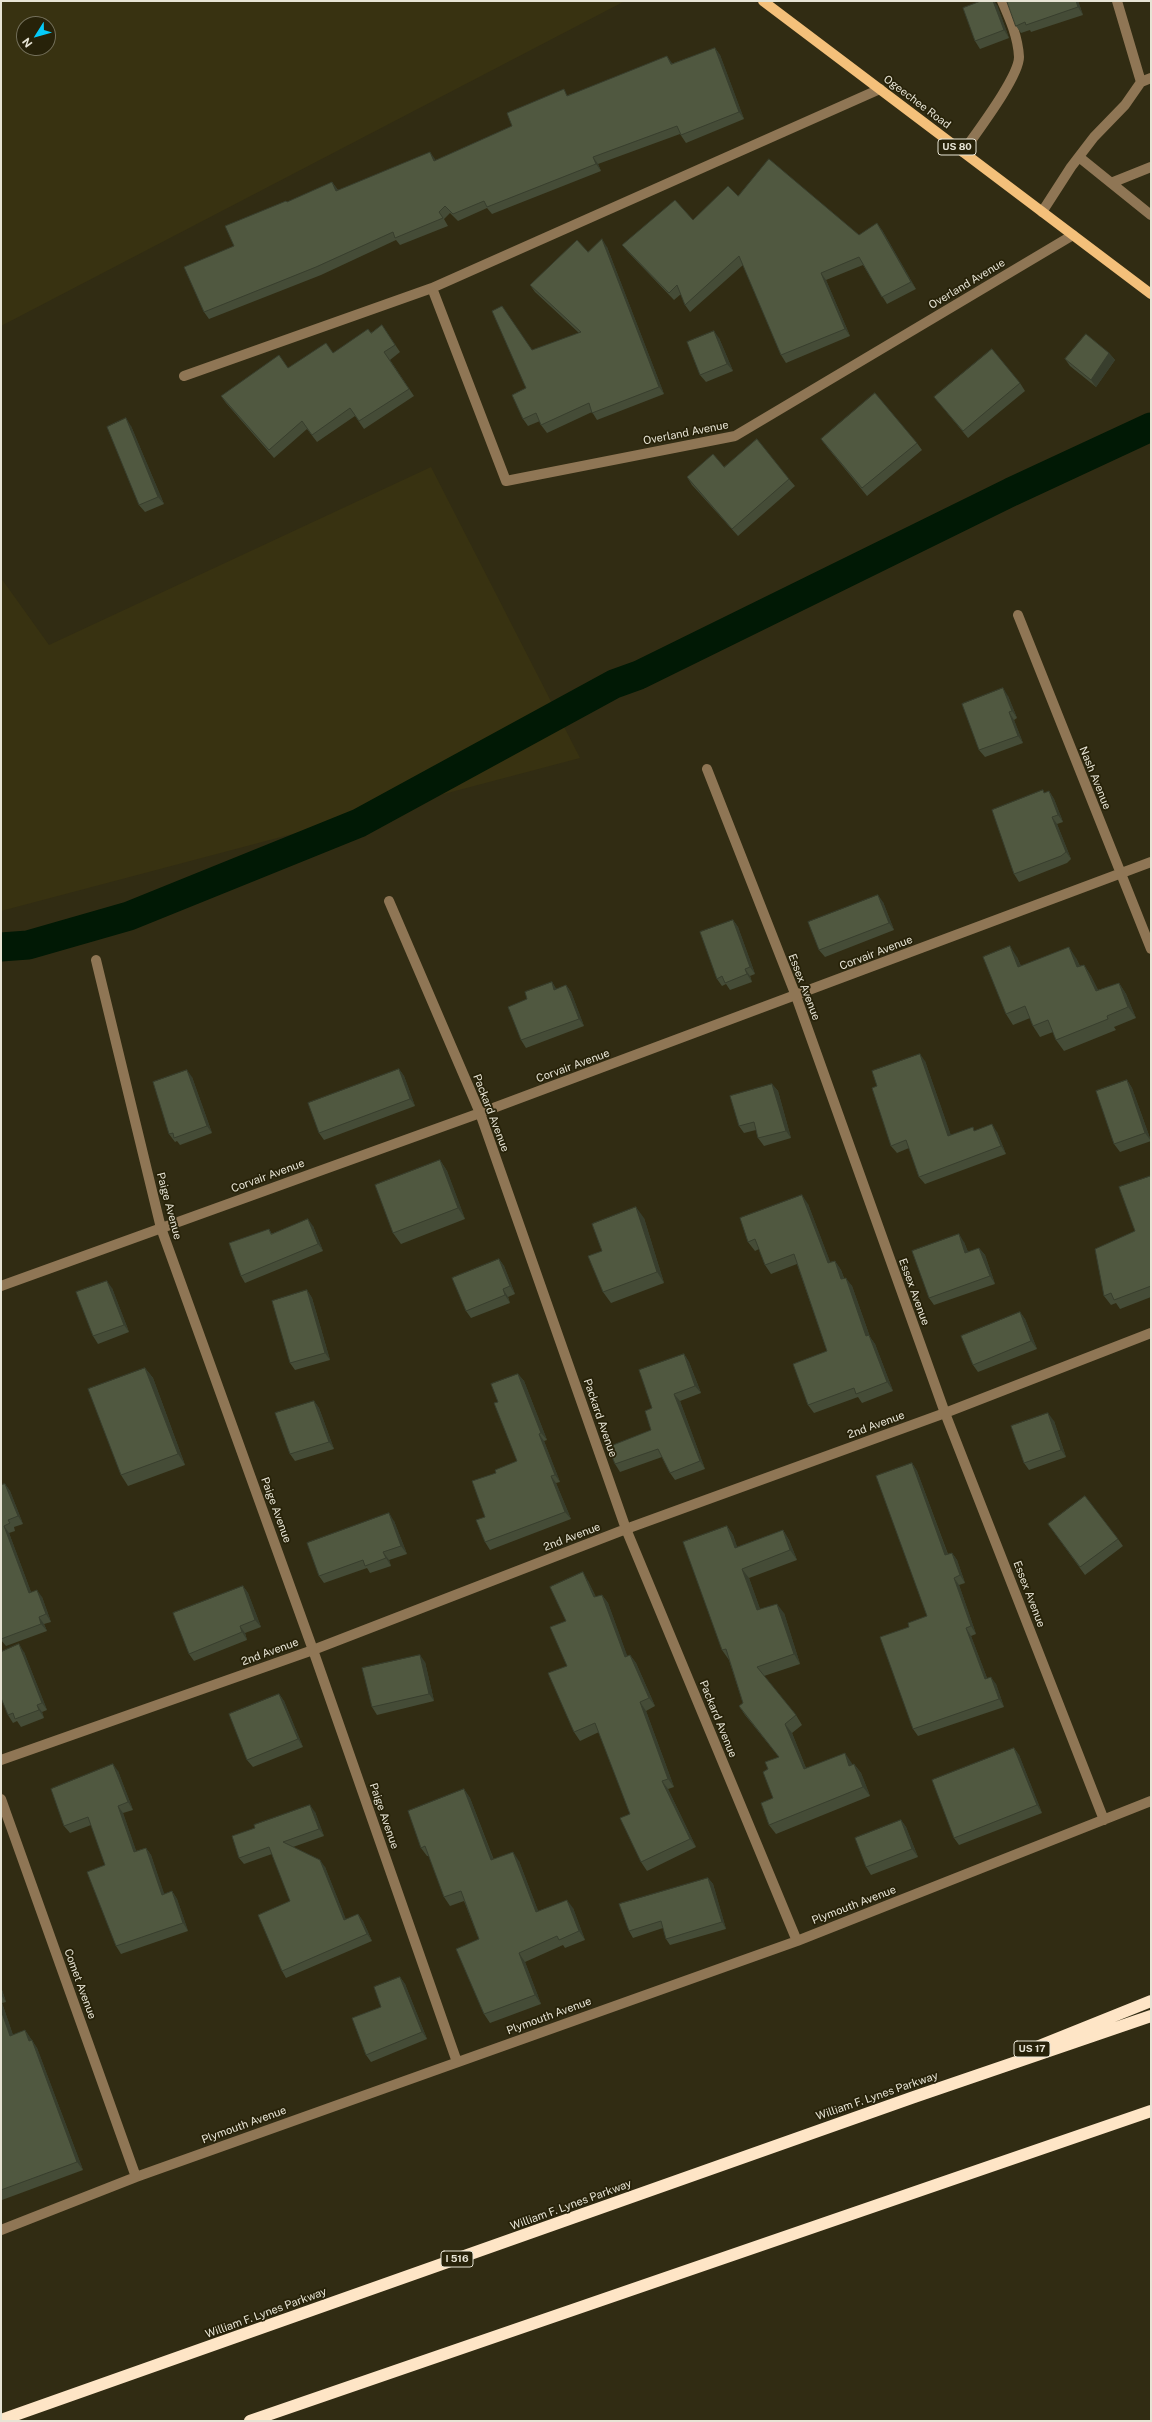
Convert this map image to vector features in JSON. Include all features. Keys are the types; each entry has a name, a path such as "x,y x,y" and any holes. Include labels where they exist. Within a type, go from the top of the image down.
{"highway":[{"name":"US 17","path":"914,2097 1151,2001"},
{"name":"William F. Lynes Parkway","path":"1,2420 914,2097 1151,2016"},
{"path":"250,2421 1151,2111"}],"main road":[{"name":"Ogeechee Road","path":"763,1 1151,294"}],"street":[{"path":"963,152 1010,82 1019,58 1014,28 1002,1"},
{"path":"1120,2 1141,82"},
{"path":"1042,212 1079,157 1126,106 1141,82 1151,78"},
{"path":"184,376 432,288 880,89"},
{"path":"1079,157 1151,215"},
{"path":"1111,183 1151,167"},
{"name":"Overland Avenue","path":"432,288 506,480 735,436 1073,235"},
{"name":"Nash Avenue","path":"1018,615 1151,949"},
{"name":"Essex Avenue","path":"707,769 796,996 945,1413 1104,1820"},
{"name":"Corvair Avenue","path":"1,1286 480,1113 1151,862"},
{"name":"Packard Avenue","path":"389,901 480,1113 626,1529 797,1940"},
{"name":"Paige Avenue","path":"96,960 161,1228 313,1650 457,2062"},
{"name":"2nd Avenue","path":"1,1760 313,1650 626,1529 945,1413 1151,1333"},
{"name":"Comet Avenue","path":"1,1799 136,2177"},
{"name":"Plymouth Avenue","path":"1,2230 136,2177 797,1940 1104,1820 1151,1800"}],"shaded area":[{"path":"1,1 625,1 1,326"},
{"path":"431,467 580,758 1,911 1,578 49,645"}],"building":[{"path":"981,1 993,1 1004,30 975,41 963,8"},
{"path":"1007,1 1076,1 1078,7 1026,25 1025,22 1016,26"},
{"path":"715,48 739,112 681,135 677,126 593,157 596,164 487,207 484,201 453,214 445,206 439,212 443,218 395,238 393,232 316,267 204,312 184,267 234,246 225,226 286,201 287,202 332,182 336,191 430,152 434,161 512,126 507,113 564,89 567,96 667,56 671,64"},
{"path":"769,159 859,235 877,223 911,282 882,297 859,257 821,273 845,329 781,355 739,256 685,305 677,285 669,293 622,245 675,200 693,220 728,186 738,196"},
{"path":"602,239 659,387 592,413 589,403 541,425 536,413 523,419 512,395 526,388 492,311 502,306 532,350 581,332 530,285 577,240 588,252"},
{"path":"382,325 395,345 384,352 409,389 359,421 350,408 312,435 302,421 269,450 221,396 279,355 288,368 326,343 333,353 368,329 371,333"},
{"path":"714,331 727,364 700,375 687,342"},
{"path":"1086,334 1109,353 1091,380 1065,359"},
{"path":"992,349 1020,383 963,431 934,397"},
{"path":"875,393 917,443 862,488 821,439"},
{"path":"126,418 158,497 139,505 107,427"},
{"path":"757,439 789,479 732,529 687,477 713,454 724,467"},
{"path":"1003,688 1012,711 1009,712 1018,736 979,750 962,704"},
{"path":"1043,790 1044,793 1049,791 1058,815 1052,817 1066,852 1061,856 1014,874 992,810"},
{"path":"878,895 889,923 819,950 808,922"},
{"path":"733,920 750,967 745,969 747,974 725,983 722,976 717,979 700,932"},
{"path":"1010,946 1018,967 1069,947 1077,967 1084,965 1096,991 1119,983 1128,1007 1107,1016 1108,1019 1056,1040 1048,1020 1033,1026 1025,1006 1006,1014 983,957"},
{"path":"552,982 554,990 566,985 579,1019 521,1040 508,1007 527,999 525,992"},
{"path":"920,1054 948,1136 973,1127 974,1131 992,1124 1001,1146 919,1177 906,1140 891,1146 872,1088 877,1086 872,1071"},
{"path":"399,1069 410,1099 319,1133 308,1103"},
{"path":"187,1070 207,1126 174,1138 173,1133 169,1134 153,1082"},
{"path":"1127,1080 1145,1133 1114,1144 1096,1091"},
{"path":"772,1084 786,1131 758,1138 754,1122 739,1126 730,1096"},
{"path":"440,1160 458,1208 393,1233 375,1185"},
{"path":"1151,1176 1151,1286 1114,1300 1111,1293 1104,1296 1095,1249 1135,1231 1119,1187"},
{"path":"802,1195 828,1263 835,1261 841,1279 846,1278 866,1336 869,1335 887,1382 856,1394 854,1388 808,1405 793,1364 827,1351 794,1254 765,1265 755,1239 748,1242 740,1218"},
{"path":"636,1207 657,1272 603,1292 588,1256 602,1251 592,1224"},
{"path":"308,1219 318,1244 241,1276 229,1243 269,1229 271,1234"},
{"path":"959,1234 965,1253 979,1248 990,1276 929,1298 912,1251"},
{"path":"499,1259 510,1286 503,1289 505,1295 466,1311 452,1278"},
{"path":"107,1281 124,1325 93,1336 76,1292"},
{"path":"307,1290 325,1353 290,1363 272,1301"},
{"path":"1020,1312 1031,1341 973,1365 961,1336"},
{"path":"684,1354 695,1386 674,1394 700,1461 670,1473 658,1449 615,1464 608,1447 651,1430 645,1411 652,1408 639,1370"},
{"path":"145,1368 178,1454 121,1475 88,1389"},
{"path":"518,1374 541,1433 539,1434 555,1475 551,1476 565,1512 485,1542 476,1520 485,1517 472,1481 496,1473 495,1470 517,1461 494,1403 498,1402 491,1384"},
{"path":"314,1401 329,1442 290,1454 275,1413"},
{"path":"1048,1413 1061,1450 1024,1463 1011,1426"},
{"path":"912,1463 945,1555 952,1553 960,1575 954,1578 971,1626 966,1628 985,1679 991,1677 999,1699 913,1729 880,1637 909,1627 908,1623 927,1616 876,1476"},
{"path":"5,1484 18,1516 8,1520 10,1523 4,1526 29,1593 37,1590 46,1614 39,1617 41,1624 1,1639 1,1485"},
{"path":"1085,1496 1118,1539 1080,1567 1048,1524"},
{"path":"389,1513 401,1546 383,1552 386,1558 365,1566 363,1560 319,1576 307,1543"},
{"path":"727,1526 735,1548 783,1530 790,1550 742,1569 757,1610 777,1604 794,1654 757,1667 796,1715 785,1724 804,1769 845,1753 849,1766 854,1764 863,1787 769,1825 761,1803 773,1798 763,1772 768,1769 765,1762 779,1757 739,1706 743,1703 726,1649 722,1650 683,1542"},
{"path":"583,1572 594,1597 602,1595 625,1657 630,1655 649,1698 640,1702 668,1779 662,1781 690,1839 641,1862 620,1818 630,1814 595,1723 574,1732 548,1673 567,1666 550,1627 566,1621 550,1587"},
{"path":"243,1586 255,1620 240,1626 242,1632 189,1654 173,1613"},
{"path":"19,1644 42,1703 37,1705 39,1710 15,1719 13,1713 8,1715 1,1698 1,1652"},
{"path":"420,1655 429,1694 372,1707 362,1668"},
{"path":"279,1694 298,1739 247,1760 229,1714"},
{"path":"1014,1748 1037,1805 954,1838 932,1780"},
{"path":"113,1764 128,1802 118,1806 134,1852 146,1848 162,1895 172,1891 183,1923 116,1946 87,1872 105,1865 88,1817 64,1826 51,1789"},
{"path":"464,1789 491,1860 513,1852 536,1912 567,1900 579,1931 559,1940 557,1936 519,1953 535,1995 484,2014 456,1949 479,1939 461,1891 444,1897 425,1846 421,1848 408,1811"},
{"path":"310,1805 319,1829 283,1842 320,1860 344,1920 358,1914 367,1934 282,1971 258,1915 290,1901 269,1847 239,1858 232,1836 255,1828 254,1825"},
{"path":"901,1820 912,1849 866,1867 855,1838"},
{"path":"708,1878 722,1922 666,1939 661,1921 629,1931 619,1904"},
{"path":"400,1977 422,2032 366,2055 352,2018 381,2007 374,1987"},
{"path":"1,2010 10,2036 25,2030 29,2041 32,2040 77,2162 1,2190"}],"waterway":[{"path":"1,947 28,945 129,916 359,823 614,684 639,675 1011,492 1151,427"}]}
